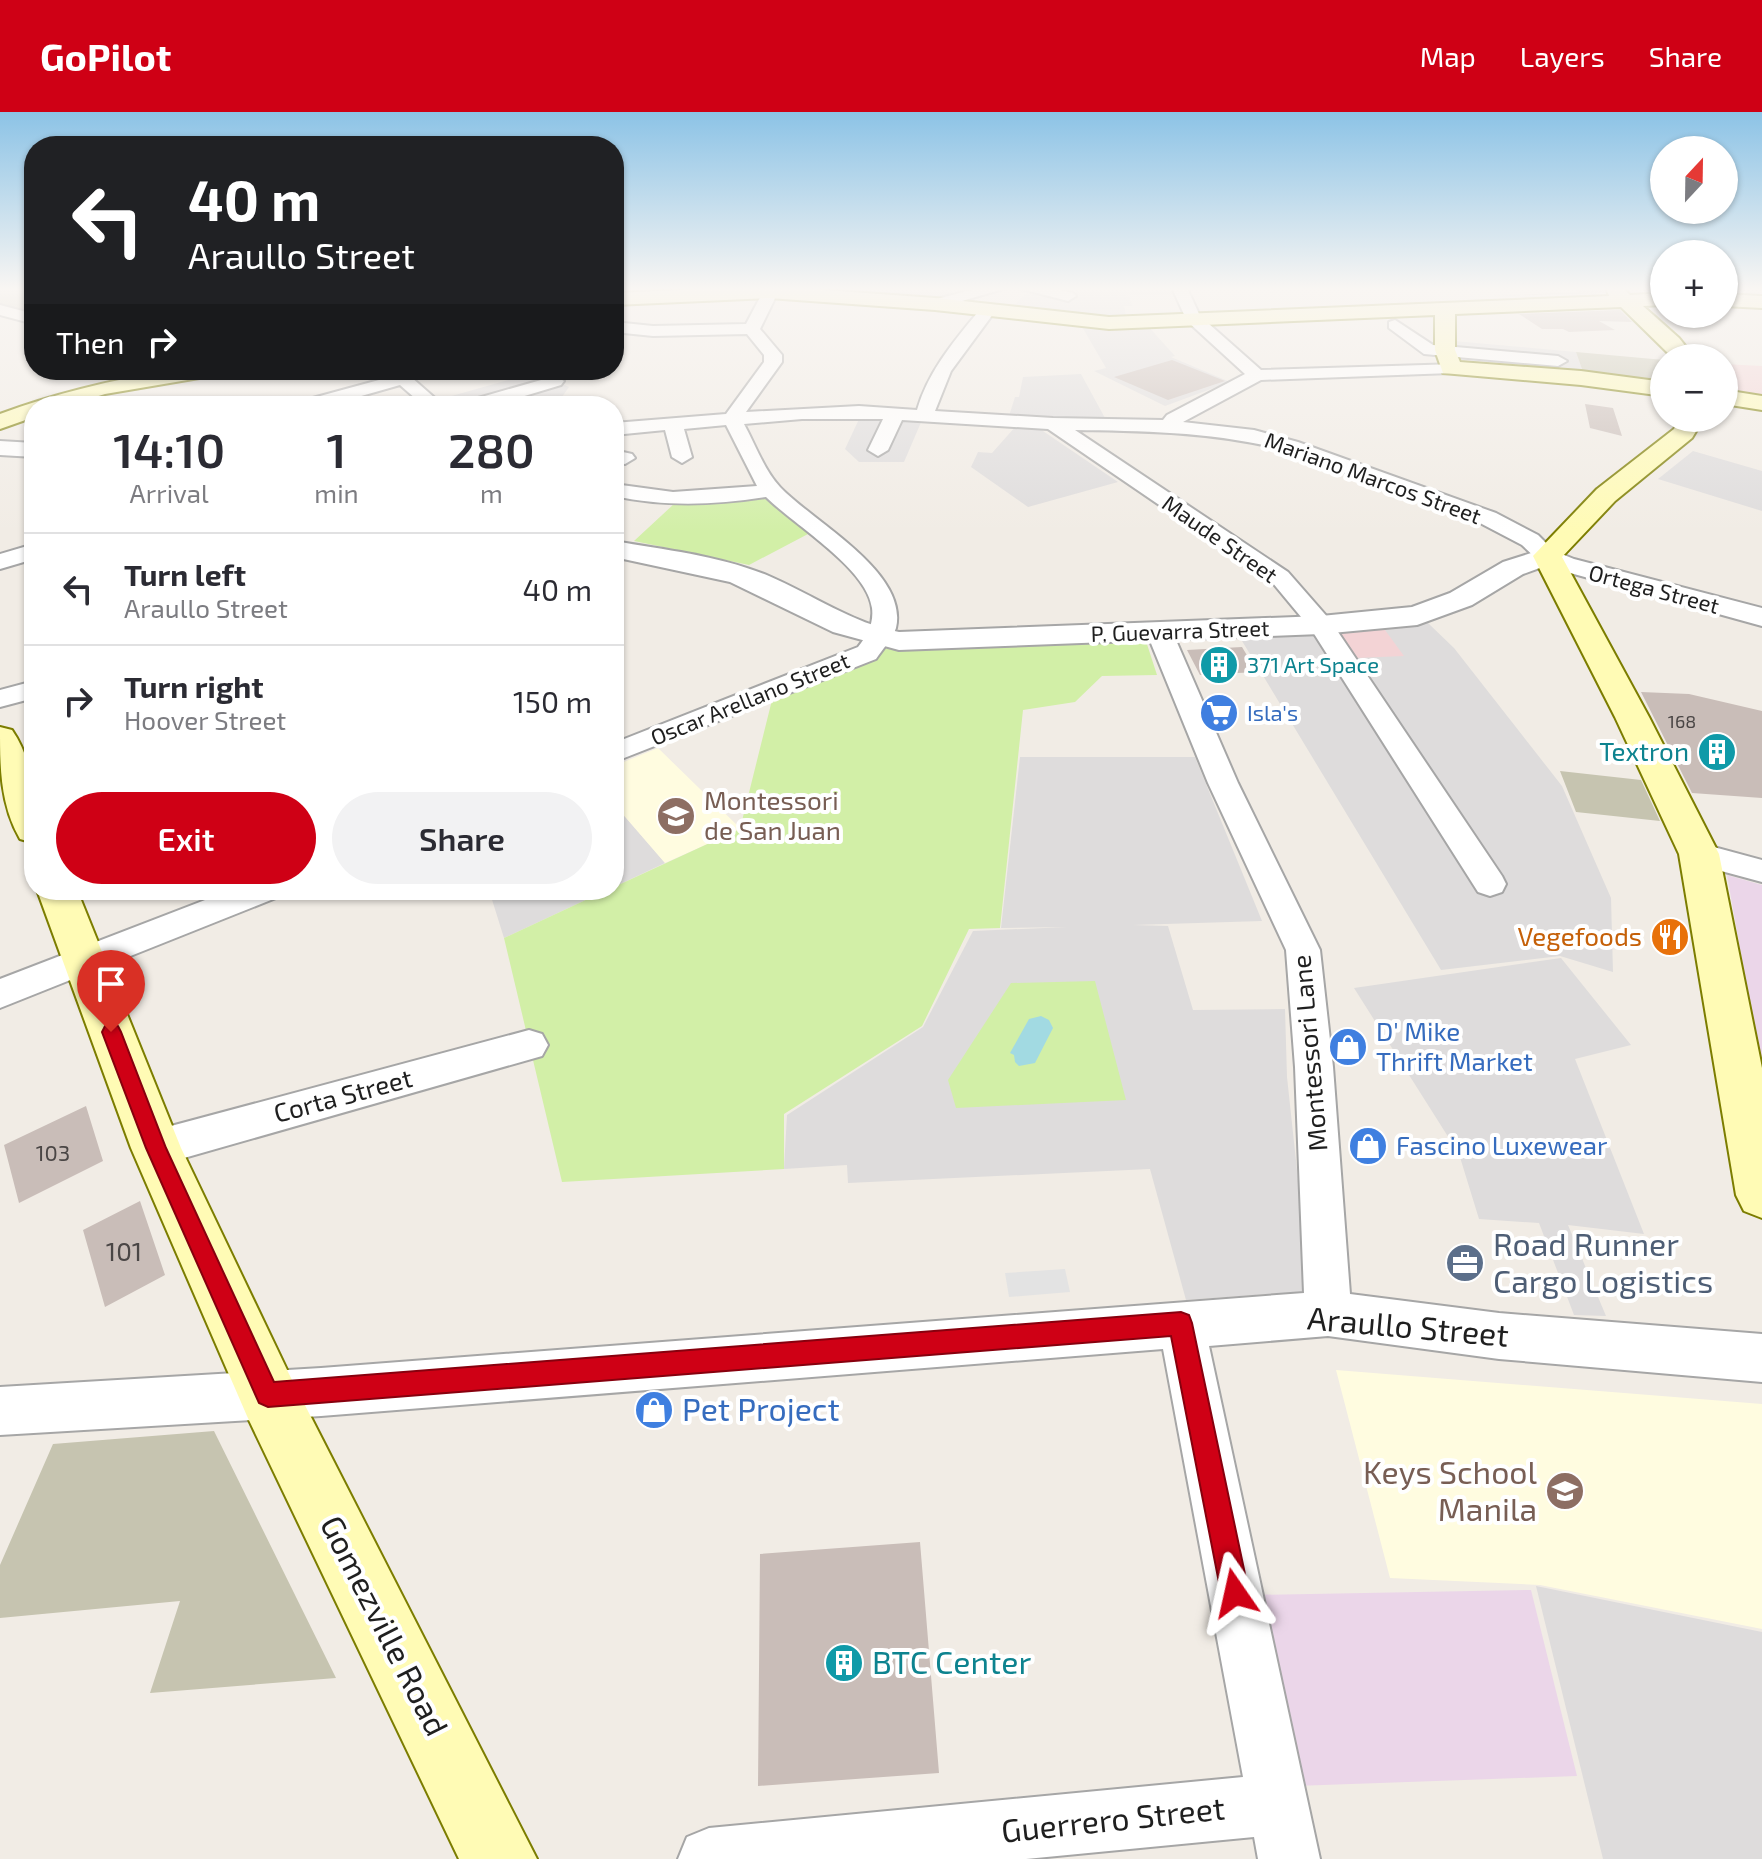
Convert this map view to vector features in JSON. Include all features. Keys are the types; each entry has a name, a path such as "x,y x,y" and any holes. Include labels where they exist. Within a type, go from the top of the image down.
{"main road":[{"path":"1527,370 1650,387"},
{"path":"75,396 150,380"},
{"path":"1738,399 1762,403"},
{"path":"0,422 24,413"},
{"name":"P. Guevarra Street","path":"1547,556 1606,495 1685,432"},
{"path":"1547,556 1632,717 1699,854 1762,1195"},
{"path":"0,738 24,776"},
{"name":"Gomezville Road","path":"61,900 156,1148 268,1395 499,1859"}],"street":[{"path":"768,370 732,419 771,490 865,570 879,590 883,616 881,639"},
{"path":"925,415 931,389 942,370"},
{"path":"1251,370 1257,375"},
{"path":"1169,426 1174,419 1257,375 1310,370"},
{"path":"336,396 381,380"},
{"path":"405,380 423,396"},
{"path":"505,396 555,381"},
{"name":"Mariano Marcos Street","path":"624,428 802,413 895,414 1053,424 1169,426 1254,436 1291,446 1488,518 1530,540 1547,556"},
{"path":"878,450 895,414"},
{"path":"673,424 682,457"},
{"name":"Maude Street","path":"1053,424 1280,577 1321,625 1490,884"},
{"path":"0,448 24,449"},
{"path":"624,491 711,500 771,490"},
{"name":"P. Guevarra Street","path":"624,551 698,564 756,582 846,626 881,639 941,640 1321,625 1417,616 1461,599 1513,568 1547,556"},
{"path":"0,562 24,554"},
{"name":"Ortega Street","path":"1547,556 1564,565 1762,617"},
{"name":"Montessori Lane","path":"1159,631 1223,783 1303,950 1314,1067 1328,1314"},
{"name":"Oscar Arellano Street","path":"624,749 867,653 881,639"},
{"path":"0,699 24,692"},
{"path":"1699,854 1762,871"},
{"path":"0,994 238,900"},
{"name":"Corta Street","path":"156,1148 529,1045"},
{"name":"Araullo Street","path":"0,1411 268,1395 1328,1314 1499,1336 1762,1358"},
{"path":"1181,1323 1283,1832"},
{"name":"Guerrero Street","path":"709,1859 1283,1832"}],"shaded area":[{"path":"1201,370 1230,382 1165,406 1094,371"},
{"path":"1526,370 1582,370 1584,375"},
{"path":"1582,370 1650,370 1650,384 1584,375"},
{"path":"1738,370 1762,370 1762,398 1738,395"},
{"path":"1081,374 1105,418 1009,416 1015,397 1019,397 1023,377"},
{"path":"508,380 554,380 569,387 563,396 452,396"},
{"path":"860,417 922,420 904,462 859,462 845,449"},
{"path":"1016,426 1037,427 1118,482 1028,507 971,467 978,452 992,453"},
{"path":"1693,451 1762,471 1762,511 1658,479"},
{"path":"1428,623 1454,648 1562,786 1611,898 1613,972 1560,956 1441,970 1239,636"},
{"path":"1385,630 1404,656 1356,658 1338,631"},
{"name":"Montessori de San Juan","path":"658,748 741,829 665,863 624,816 624,762"},
{"path":"1020,757 1195,757 1262,921 1133,925 1168,926 1193,1010 1285,1009 1287,1077 1310,1291 1186,1300 1150,1169 848,1183 847,1165 784,1169 787,1115 923,1027 973,931 1067,927 1001,928"},
{"path":"1560,771 1641,780 1660,821 1576,812"},
{"path":"624,816 665,863 624,882"},
{"path":"1727,875 1762,885 1762,1073"},
{"path":"492,900 586,900 504,938"},
{"path":"1561,958 1631,1045 1575,1059 1644,1234 1568,1225 1606,1316 1574,1315 1539,1223 1479,1219 1459,1154 1354,988"},
{"path":"1065,1269 1070,1292 1009,1297 1005,1273"},
{"name":"Keys School Manila","path":"1336,1370 1762,1404 1762,1629 1540,1585 1390,1578"},
{"path":"214,1431 336,1678 150,1693 180,1601 0,1618 0,1565 53,1444"},
{"path":"1536,1586 1762,1632 1762,1859 1603,1859"},
{"path":"1531,1590 1577,1776 1295,1786 1250,1595"}],"green space":[{"path":"766,493 808,534 749,565 634,541 675,503 715,504"},
{"path":"1145,638 1157,675 1102,676 1075,702 1023,710 1000,928 969,929 922,1026 784,1114 784,1169 562,1182 504,938 586,900 624,900 624,882 740,829 772,700 875,649"},
{"path":"1095,981 1126,1100 956,1108 948,1080 1011,983"}],"water":[{"path":"1041,1016 1049,1020 1053,1028 1035,1063 1019,1066 1010,1053 1029,1019"}],"building":[{"path":"1139,370 1196,370 1225,381 1168,400 1114,377"},
{"path":"1585,404 1613,408 1622,436 1590,428"},
{"name":"371 Art Space","path":"1242,647 1257,672 1200,675 1187,650"},
{"name":"Textron","path":"1641,692 1689,694 1762,711 1762,798 1692,793"},
{"path":"86,1106 103,1161 19,1203 4,1145"},
{"path":"140,1201 165,1275 105,1307 83,1230"},
{"name":"BTC Center","path":"920,1542 939,1773 758,1786 760,1554"}],"place":[{"name":"371 Art Space","path":"1219,665"},
{"name":"Isla's","path":"1219,713"},
{"name":"Textron","path":"1717,752"},
{"name":"Montessori de San Juan","path":"676,816"},
{"name":"Vegefoods","path":"1670,937"},
{"name":"D' Mike Thrift Market","path":"1348,1047"},
{"name":"Fascino Luxewear","path":"1368,1146"},
{"name":"Road Runner Cargo Logistics","path":"1465,1263"},
{"name":"Pet Project","path":"654,1410"},
{"name":"Keys School Manila","path":"1565,1491"},
{"name":"BTC Center","path":"844,1663"}],"route":[{"path":"111,1032 156,1148 268,1395 1181,1323 1235,1593"}]}
